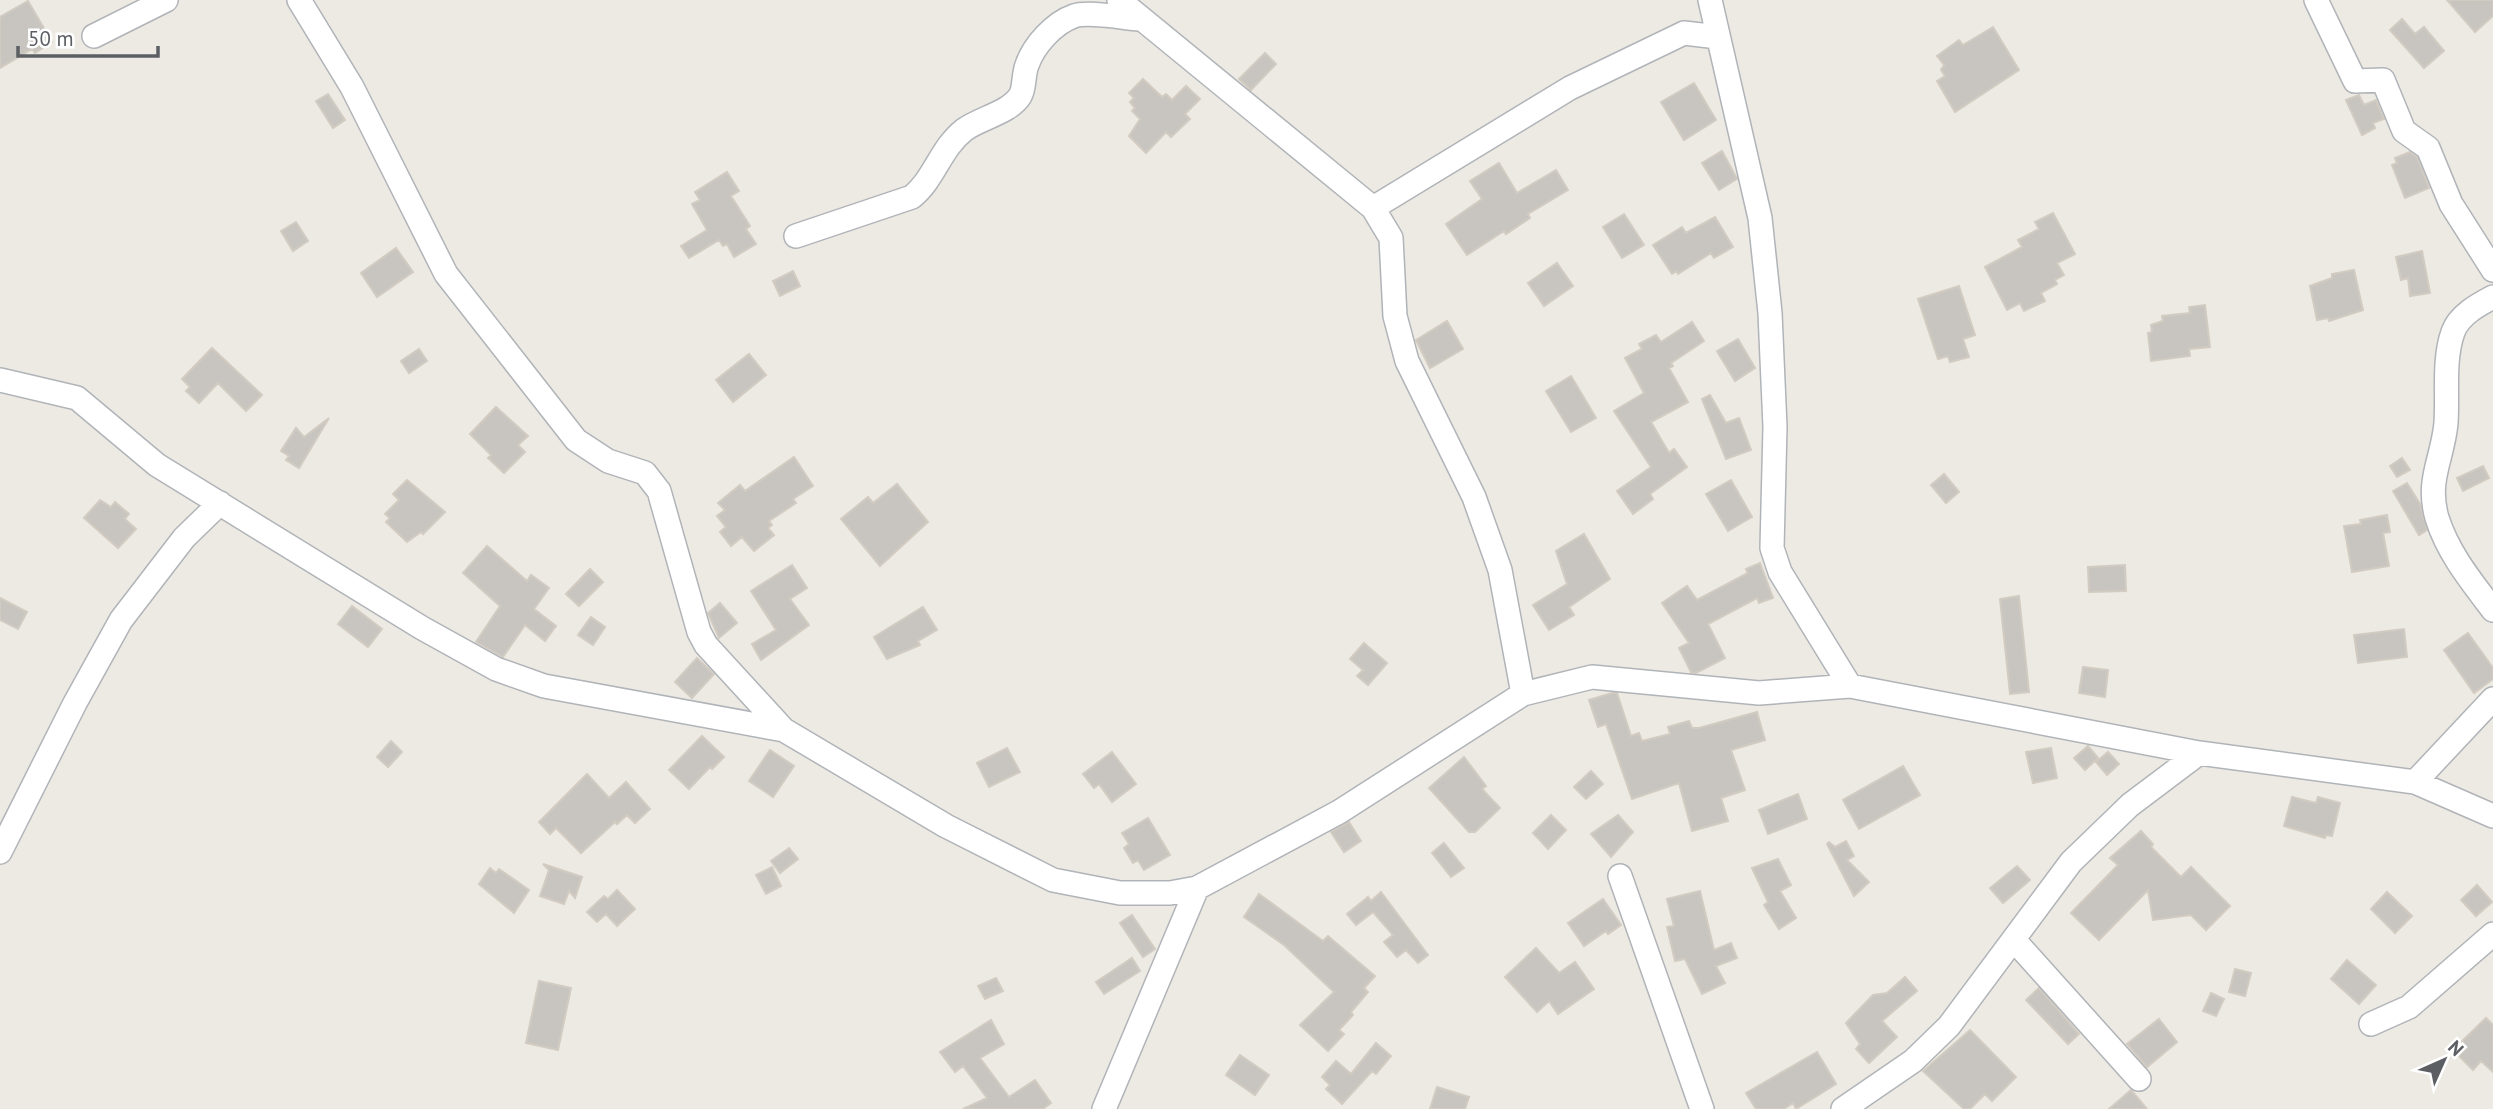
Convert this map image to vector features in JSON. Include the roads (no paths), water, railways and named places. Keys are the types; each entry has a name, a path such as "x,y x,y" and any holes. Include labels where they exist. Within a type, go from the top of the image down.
{"street":[{"path":"94,36 166,0"},
{"path":"299,0 352,87 446,274 576,440 608,461 645,473 659,491 699,632 706,645 784,730 946,825 1053,880 1120,893 1170,892 1197,888 1339,812 1523,694 1592,677 1759,693 1850,687 2199,753 2415,782 2493,816"},
{"path":"1119,0 1373,208 1391,238 1395,317 1407,361 1474,498 1500,570 1523,694"},
{"path":"1710,0 1760,218 1765,259 1775,427 1772,548 1780,572 1850,687"},
{"path":"2316,0 2355,81 2383,80 2404,131 2428,148 2451,204 2493,270"},
{"path":"796,236 912,197 925,186 943,151 963,131 1013,104 1021,95 1026,67 1035,48 1055,27 1076,15 1139,19"},
{"path":"1373,208 1570,88 1684,33 1718,37"},
{"path":"2493,297 2460,319 2453,332 2448,356 2446,427 2435,464 2432,489 2446,542 2493,610"},
{"path":"0,380 77,398 157,465 422,628 496,669 544,686 784,730"},
{"path":"0,852 75,703 121,620 184,538 220,503"},
{"path":"2415,782 2493,699"},
{"path":"1843,1109 1913,1061 1949,1026 2071,862 2130,805 2199,753"},
{"path":"1620,876 1702,1109"},
{"path":"1104,1109 1197,888"},
{"path":"2371,1024 2409,1007 2493,934"},
{"path":"2014,940 2139,1079"}]}
